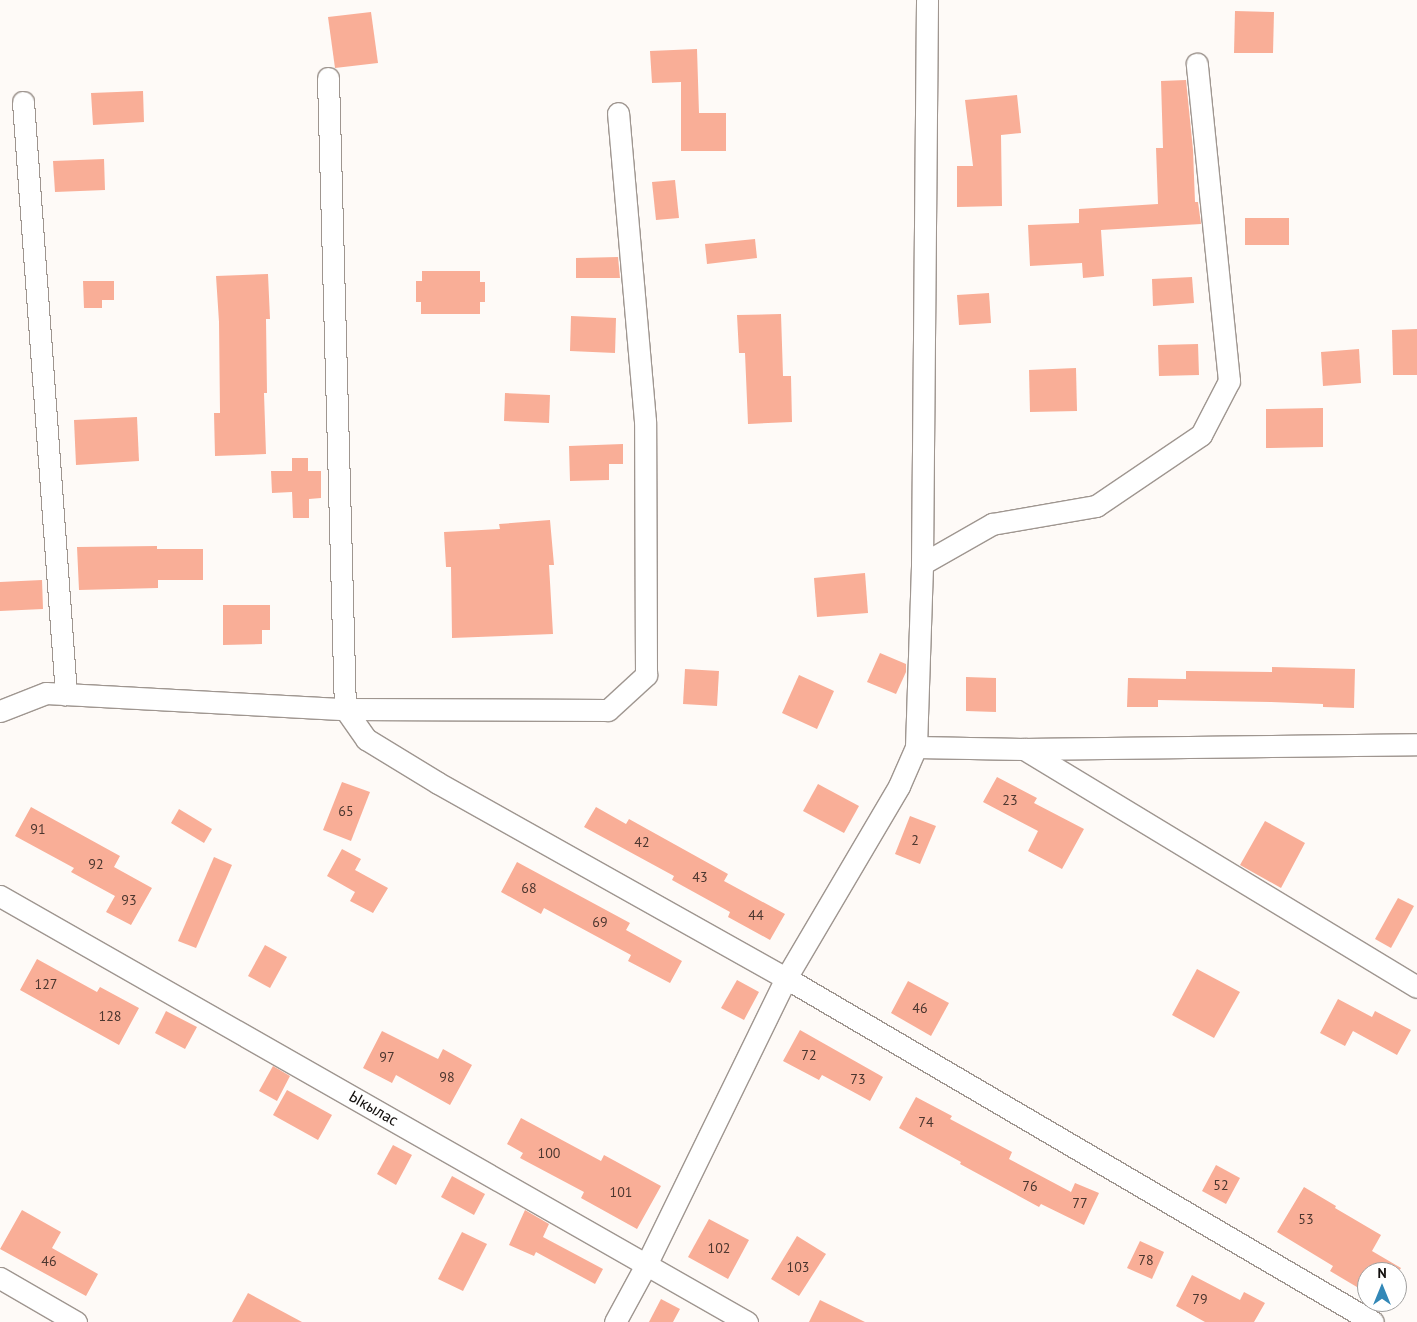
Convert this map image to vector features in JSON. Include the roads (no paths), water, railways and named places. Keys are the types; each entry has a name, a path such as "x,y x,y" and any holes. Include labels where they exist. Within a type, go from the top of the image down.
{"street":[{"path":"615,1322 647,1263 786,978 900,786 916,747 922,564 927,0"},
{"path":"922,564 992,524 1096,506 1201,435 1229,381 1196,64"},
{"path":"328,78 345,709 366,739 438,783 786,978 1373,1322"},
{"path":"23,102 66,694"},
{"path":"0,711 46,693 345,709 608,710 646,675 645,421 618,113"},
{"path":"916,747 1023,749 1417,744"},
{"path":"1023,749 1417,987"},
{"name":"Ыкылас","path":"0,896 748,1322"},
{"path":"0,1278 76,1322"}]}
